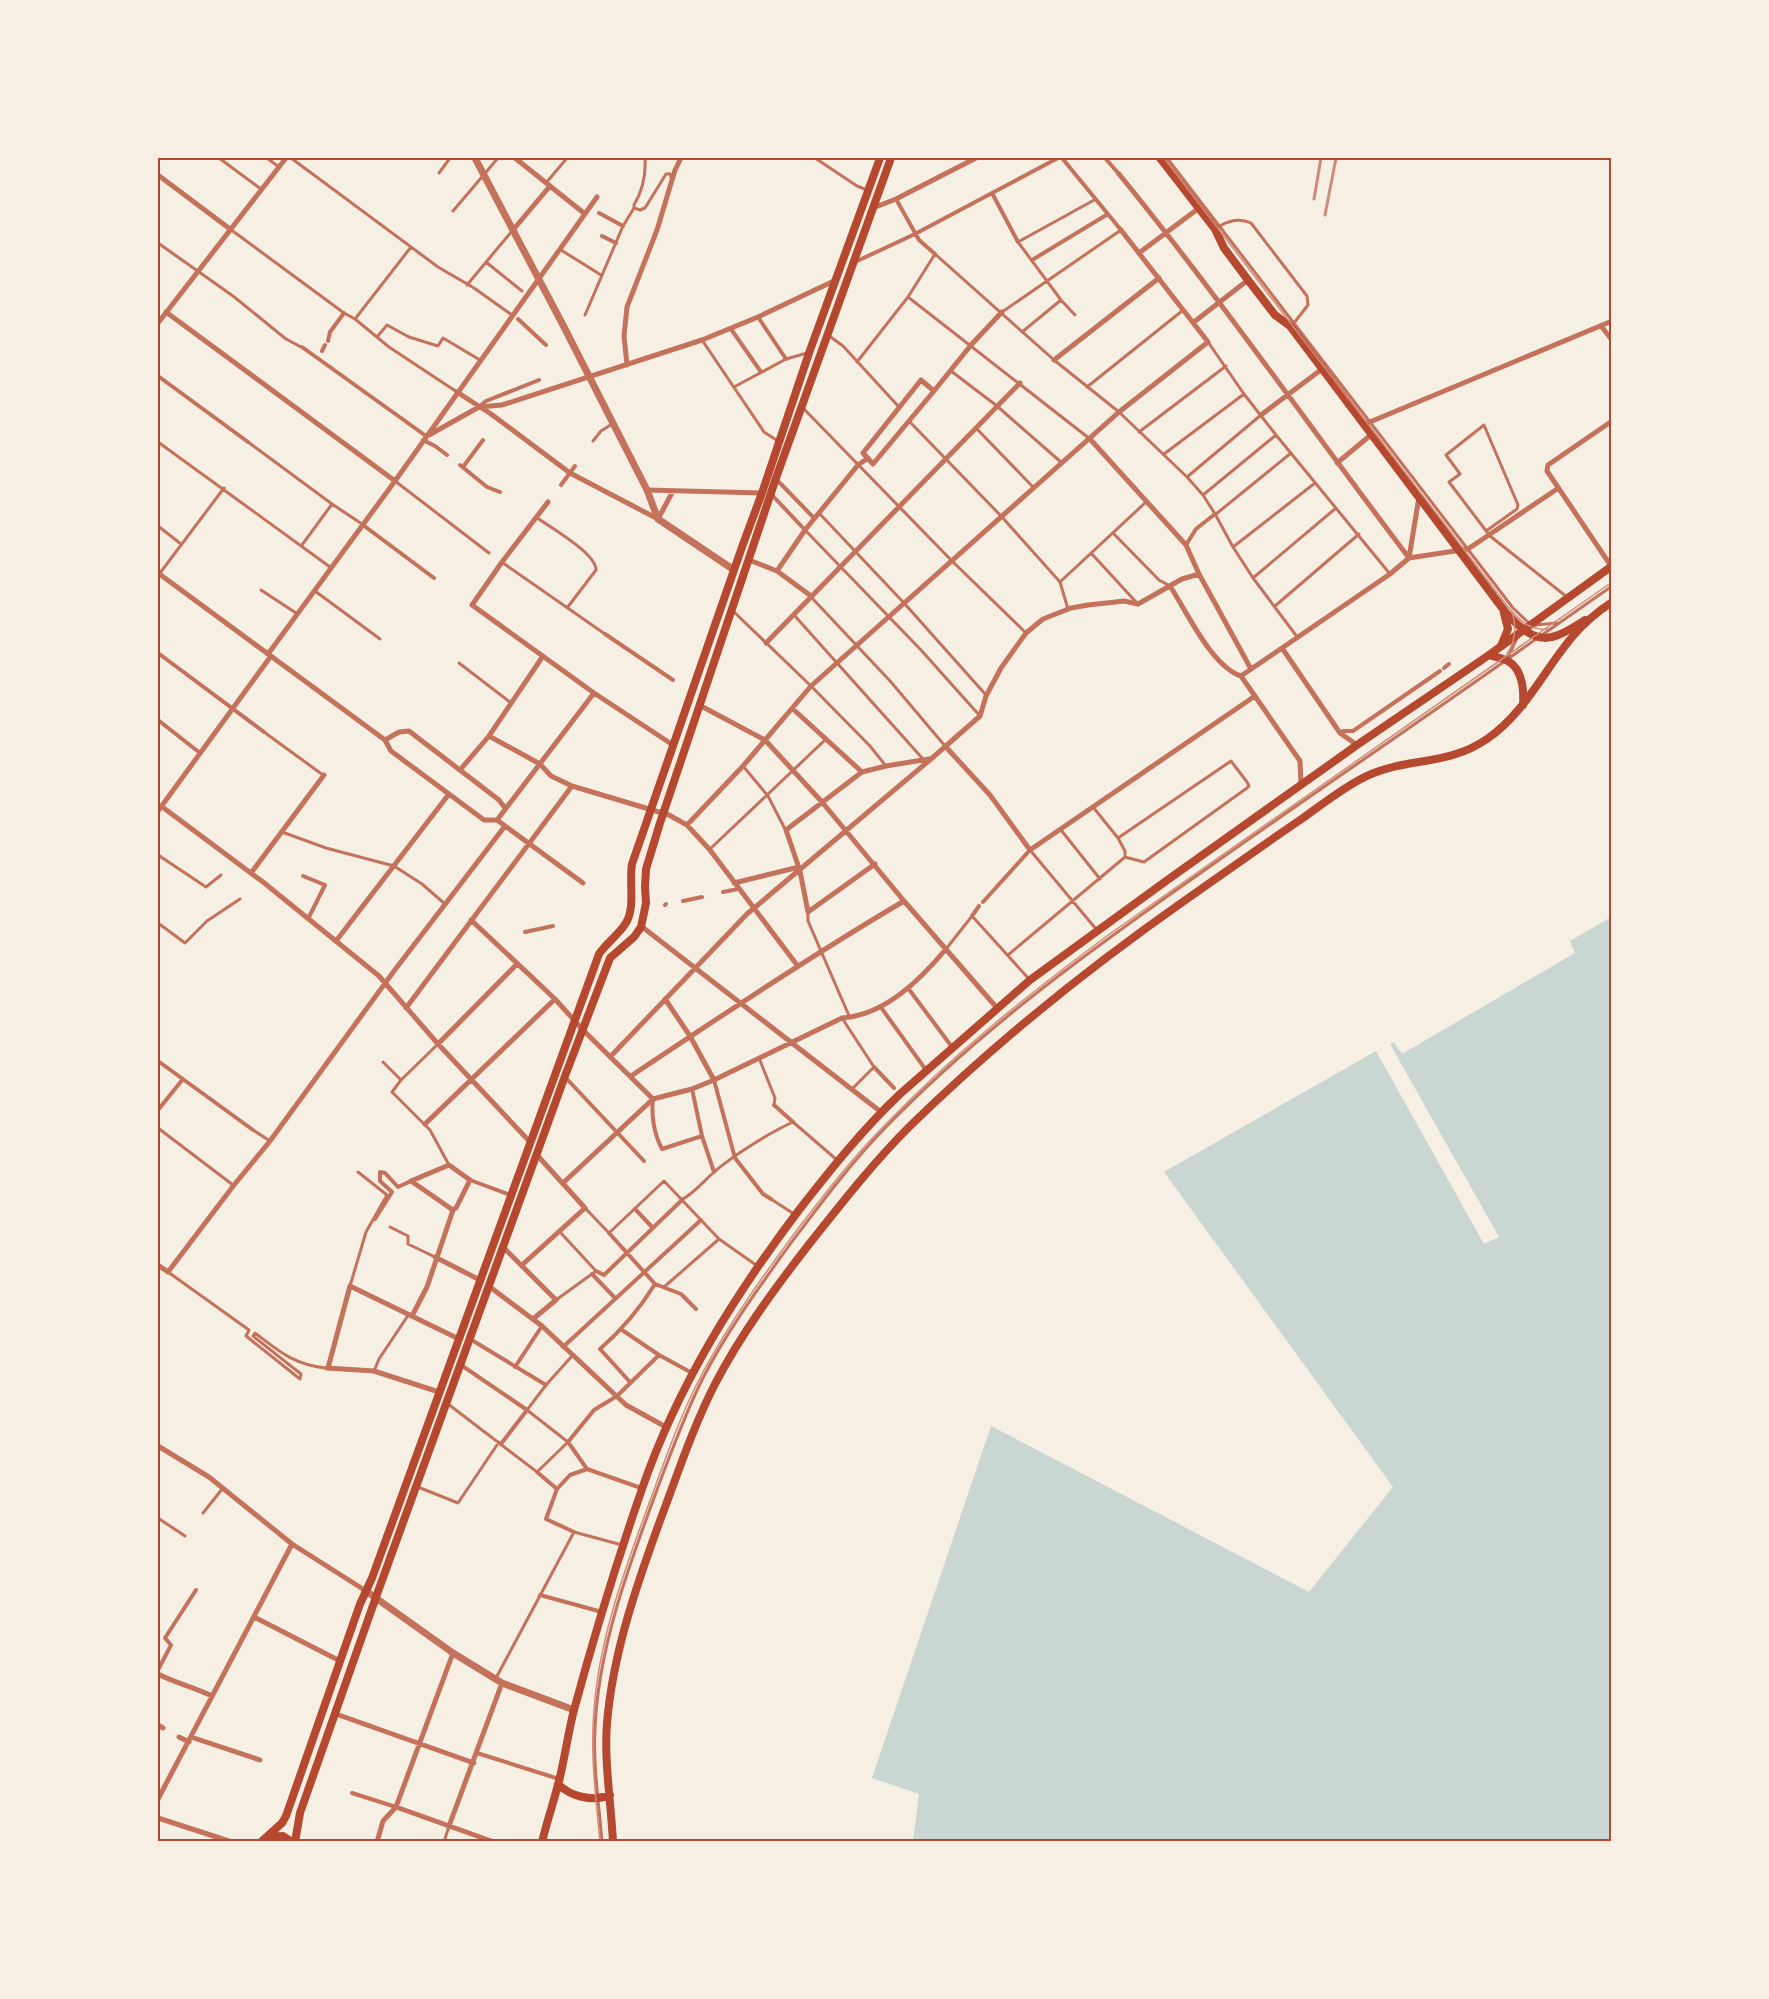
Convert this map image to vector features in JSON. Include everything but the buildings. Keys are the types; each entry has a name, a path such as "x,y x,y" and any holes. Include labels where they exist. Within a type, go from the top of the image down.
{"main road":[{"path":"265,1839 286,1816 340,1660 374,1573 599,954 628,921 632,903 630,877 632,864 809,352 880,158"},
{"path":"265,1839 283,1836 294,1842 300,1813 376,1597 565,1076 610,958 634,937 641,926 646,903 644,878 646,868 776,478 891,158"},
{"path":"1160,158 1215,229 1224,248 1275,315 1290,326 1322,369 1368,423 1372,434 1419,497 1464,550 1470,565 1519,629 1539,637 1557,637 1611,602"},
{"path":"542,1842 559,1781 574,1710 603,1612 642,1488 666,1427 713,1334 758,1266 837,1161 881,1112 1030,980 1357,745 1489,655 1519,629 1531,624 1611,566"},
{"path":"1501,646 1508,629 1503,609"},
{"path":"613,1842 608,1721 621,1645 644,1563 704,1407 733,1353 776,1286 864,1176 908,1128 1047,1004 1139,933 1358,780 1375,771 1397,765 1452,757 1472,749 1503,727 1523,706 1569,641 1596,613"},
{"path":"1489,655 1509,661 1524,687 1523,706"},
{"path":"559,1781 570,1792 592,1799 610,1795"}],"street":[{"path":"158,323 163,313 286,158"},
{"path":"475,158 647,490 658,519"},
{"path":"515,158 585,214"},
{"path":"627,365 624,336 627,307 657,230 672,179 681,158"},
{"path":"873,208 896,199 964,160 976,158"},
{"path":"687,825 743,766 811,686 1119,412 1209,342 1139,252 1060,158 915,234 855,262"},
{"path":"1106,158 1167,232 1409,558"},
{"path":"158,175 230,229"},
{"path":"513,230 548,184"},
{"path":"992,194 1018,242"},
{"path":"530,1142 438,1044 379,976 236,861 159,809 480,360 515,317 524,293 539,279 597,197"},
{"path":"896,199 919,240 935,254"},
{"path":"1139,252 1199,208"},
{"path":"599,213 623,226"},
{"path":"1032,260 1108,214"},
{"path":"602,236 616,243"},
{"path":"1054,360 1159,278"},
{"path":"479,407 502,405 702,340 758,317 837,279"},
{"path":"1194,322 1248,280"},
{"path":"934,391 921,380 863,453 873,464 951,371 971,345 1002,312"},
{"path":"163,313 395,481"},
{"path":"322,351 330,333 344,313"},
{"path":"515,317 546,345"},
{"path":"758,317 786,359"},
{"path":"1368,423 1611,321"},
{"path":"1601,326 1611,340"},
{"path":"731,328 761,372"},
{"path":"302,348 447,455"},
{"path":"1261,415 1322,369"},
{"path":"158,376 248,442"},
{"path":"425,438 486,401 540,380"},
{"path":"766,643 1020,383"},
{"path":"457,392 491,414 570,473 658,519 734,570"},
{"path":"1611,421 1548,465 1547,471 1611,566"},
{"path":"1337,463 1372,434"},
{"path":"1090,439 1186,545 1199,574 1251,669"},
{"path":"483,440 462,466 487,487 500,492"},
{"path":"777,571 816,516 858,465 868,458"},
{"path":"561,484 575,466"},
{"path":"776,478 816,516"},
{"path":"1242,676 1390,574 1409,558 1464,550 1557,489"},
{"path":"647,490 762,493"},
{"path":"658,519 673,491"},
{"path":"771,495 805,530"},
{"path":"1409,558 1419,497"},
{"path":"549,500 472,605 594,693 673,745"},
{"path":"1186,545 1196,529 1215,514"},
{"path":"363,525 434,578"},
{"path":"749,560 777,571 811,596"},
{"path":"158,574 385,740 391,751 484,820 497,820 583,883"},
{"path":"610,1057 754,909 980,716 986,696 1001,668 1026,633 1042,619 1068,609 1107,602 1124,601 1138,604 1182,579 1199,574"},
{"path":"1170,586 1214,655 1228,671 1242,676 1300,761 1301,786"},
{"path":"605,634 673,680"},
{"path":"1282,648 1340,733 1357,745"},
{"path":"158,653 264,732"},
{"path":"460,770 489,736 543,656"},
{"path":"1444,668 1449,664"},
{"path":"1343,731 1353,731 1440,671"},
{"path":"497,820 594,693"},
{"path":"972,916 1030,850 1255,696"},
{"path":"701,706 765,740 822,802 904,901 998,1008"},
{"path":"793,709 862,772"},
{"path":"158,720 200,753"},
{"path":"385,740 399,732 409,731 499,800 505,808"},
{"path":"489,736 540,764 550,776 572,786 664,813 687,825 710,850 797,965"},
{"path":"945,746 990,795 1030,850"},
{"path":"875,864 808,912 799,869 786,830 862,772 931,759"},
{"path":"251,873 324,776"},
{"path":"406,1008 572,786"},
{"path":"336,941 449,794"},
{"path":"158,1265 168,1272 270,1141 394,971 504,826"},
{"path":"732,881 799,869"},
{"path":"303,876 325,885 308,919"},
{"path":"723,892 738,889"},
{"path":"683,901 702,897"},
{"path":"631,1076 797,965 904,901"},
{"path":"471,920 555,999 653,1099"},
{"path":"525,932 553,926"},
{"path":"641,926 881,1112"},
{"path":"490,939 500,938"},
{"path":"563,1183 653,1099 692,1089 714,1080 842,1018 860,1015 880,1006 926,973 946,949"},
{"path":"438,1044 517,964"},
{"path":"908,988 952,1047"},
{"path":"425,1124 555,999"},
{"path":"665,999 690,1036 714,1080 735,1158 763,1194 771,1199"},
{"path":"880,1006 926,1070"},
{"path":"158,1061 254,1130"},
{"path":"874,1067 894,1088"},
{"path":"565,1076 644,1161"},
{"path":"158,1110 183,1079"},
{"path":"692,1089 702,1136 714,1172"},
{"path":"653,1099 656,1137 662,1149 702,1136"},
{"path":"774,1105 793,1122"},
{"path":"522,1265 585,1208 537,1155"},
{"path":"375,1219 392,1192 380,1181 380,1172 385,1173 398,1187 449,1164 470,1180 510,1195"},
{"path":"411,1315 427,1287 435,1257 453,1210 470,1180"},
{"path":"411,1181 453,1210"},
{"path":"594,1273 604,1275 683,1200"},
{"path":"635,1209 652,1228"},
{"path":"563,1347 701,1220"},
{"path":"609,1233 655,1284 681,1294 696,1309"},
{"path":"504,1248 556,1300 533,1319"},
{"path":"435,1257 480,1280"},
{"path":"594,1273 615,1298"},
{"path":"630,1383 600,1349 622,1330 655,1284"},
{"path":"439,1392 374,1371 327,1368 350,1286 459,1339"},
{"path":"490,1287 542,1326 626,1405 666,1427"},
{"path":"515,1367 542,1326"},
{"path":"622,1330 658,1355 692,1374"},
{"path":"470,1339 546,1385"},
{"path":"642,1488 586,1469 568,1442 594,1410 617,1395 658,1355"},
{"path":"461,1365 527,1410 500,1443"},
{"path":"158,1446 209,1477 292,1544 376,1597 453,1653 499,1681 574,1710"},
{"path":"574,1532 546,1519 557,1489 570,1475 586,1469"},
{"path":"537,1473 557,1489"},
{"path":"158,1799 292,1544"},
{"path":"196,1590 165,1638 171,1644 158,1672 173,1682 194,1687 212,1696"},
{"path":"540,1595 603,1612"},
{"path":"254,1617 340,1660"},
{"path":"377,1842 383,1821 396,1807 453,1653"},
{"path":"449,1826 474,1763 499,1681"},
{"path":"336,1714 474,1763"},
{"path":"179,1737 260,1760"},
{"path":"477,1754 559,1781"},
{"path":"352,1793 449,1826 473,1838 494,1842"},
{"path":"158,1818 232,1842"}],"lane":[{"path":"219,158 261,190"},
{"path":"267,158 279,167"},
{"path":"291,158 411,247 515,317"},
{"path":"439,173 450,158"},
{"path":"453,211 498,158"},
{"path":"548,184 567,158"},
{"path":"585,315 623,226 634,208 645,174 645,158"},
{"path":"815,158 857,186 869,190"},
{"path":"1167,158 1464,550 1523,619 1531,624 1542,626 1560,622"},
{"path":"634,208 640,210 645,208 666,174 670,174 672,179"},
{"path":"1075,315 1046,281 1018,242 1096,199"},
{"path":"1220,226 1230,221 1245,220 1251,223 1307,296 1308,305 1294,323"},
{"path":"230,229 355,319 389,347 457,392"},
{"path":"467,285 513,230"},
{"path":"1002,312 1121,230"},
{"path":"158,243 233,296 286,339 302,348"},
{"path":"355,319 411,247"},
{"path":"560,249 601,275"},
{"path":"857,362 908,297 935,254 1054,360 1119,412 1187,477 1203,495 1252,578 1298,638"},
{"path":"486,262 524,293"},
{"path":"908,297 1090,439"},
{"path":"1022,332 1061,300"},
{"path":"1087,387 1184,310"},
{"path":"377,337 387,326 409,338 438,345 443,338 480,360"},
{"path":"827,334 843,346 899,408"},
{"path":"702,340 764,432 779,441"},
{"path":"1209,342 1244,394 1390,574"},
{"path":"734,387 786,359 809,352"},
{"path":"1139,432 1226,366"},
{"path":"951,371 997,406 1062,463"},
{"path":"1164,454 1244,394"},
{"path":"801,406 952,561 1026,633"},
{"path":"1187,477 1261,415"},
{"path":"909,421 1002,518 1059,582 1068,609"},
{"path":"593,441 601,430 612,424"},
{"path":"1488,533 1518,505 1484,425 1446,455 1460,474 1449,482 1488,533 1567,597"},
{"path":"976,428 1035,488"},
{"path":"1203,495 1276,435"},
{"path":"158,442 332,568"},
{"path":"248,442 363,525"},
{"path":"1215,514 1291,453"},
{"path":"395,481 489,553"},
{"path":"1233,547 1315,483"},
{"path":"158,574 224,488"},
{"path":"1059,582 1148,501"},
{"path":"302,545 332,504"},
{"path":"1252,578 1336,508"},
{"path":"816,516 855,550 986,696"},
{"path":"536,517 586,552 596,565 596,570 567,608"},
{"path":"158,526 181,544"},
{"path":"805,530 980,716"},
{"path":"1113,532 1159,580 1170,586"},
{"path":"1275,606 1359,534"},
{"path":"1091,553 1138,604"},
{"path":"502,562 605,634"},
{"path":"602,1842 595,1768 595,1728 604,1663 628,1570 681,1426 705,1375 742,1311 853,1164 888,1125 978,1042 1046,985 1140,916 1611,586"},
{"path":"261,590 298,614"},
{"path":"315,591 380,639"},
{"path":"811,596 891,682 945,746"},
{"path":"1506,660 1512,651 1519,629 1514,609"},
{"path":"731,610 740,616 811,686 870,746 886,766"},
{"path":"794,615 924,760"},
{"path":"459,663 511,703"},
{"path":"264,732 324,776"},
{"path":"710,850 827,739"},
{"path":"1118,838 1226,763 1231,761 1247,782 1247,788 1144,862 1125,857"},
{"path":"743,766 768,796 786,830"},
{"path":"1008,955 1125,857 1125,851 1118,838 1093,807"},
{"path":"1060,830 1100,879"},
{"path":"282,832 326,848 394,866 422,884 445,904"},
{"path":"1030,850 1097,931"},
{"path":"158,855 207,887 221,875"},
{"path":"158,923 185,943 207,921 240,898"},
{"path":"808,912 808,921 850,1018"},
{"path":"946,949 972,916 1030,980"},
{"path":"842,1018 874,1067 852,1089"},
{"path":"438,1044 401,1080 392,1092 425,1124 449,1164"},
{"path":"759,1058 775,1098 774,1105"},
{"path":"383,1062 401,1080"},
{"path":"683,1200 696,1191 714,1172 758,1142 793,1122 837,1161"},
{"path":"158,1128 234,1185"},
{"path":"254,1130 270,1141"},
{"path":"350,1286 366,1232 387,1195 358,1172"},
{"path":"585,1208 609,1233 664,1181 719,1239 758,1266"},
{"path":"771,1199 795,1215"},
{"path":"390,1227 408,1236 408,1244 435,1257"},
{"path":"556,1300 594,1273 558,1231"},
{"path":"664,1287 719,1239"},
{"path":"168,1272 249,1330 246,1336 300,1379 302,1374 253,1336 255,1333 283,1354 306,1366 327,1368"},
{"path":"374,1371 379,1359 411,1315"},
{"path":"447,1403 537,1473 568,1442 527,1410 572,1356"},
{"path":"417,1487 458,1503 500,1443"},
{"path":"203,1513 223,1488"},
{"path":"158,1518 185,1536"},
{"path":"499,1681 540,1595 574,1532 624,1545"},
{"path":"444,1842 449,1826"}],"shaded area":[{"path":"1611,917 1611,1841 913,1841 919,1794 872,1778 991,1426 1309,1592 1393,1487 1164,1172 1376,1051 1484,1244 1499,1237 1390,1044 1394,1042 1402,1054 1575,953 1570,941"}],"tram line":[{"path":"1164,158 1508,607 1525,624 1548,629"},
{"path":"600,1842 593,1760 594,1710 601,1659 613,1608 629,1558 673,1439 703,1372 749,1297 831,1187 874,1137 938,1073 1052,978 1111,933 1612,582"},
{"path":"1507,654 1515,633 1512,612"}],"railway":[{"path":"1314,199 1321,158"},
{"path":"1325,215 1336,158"}]}
